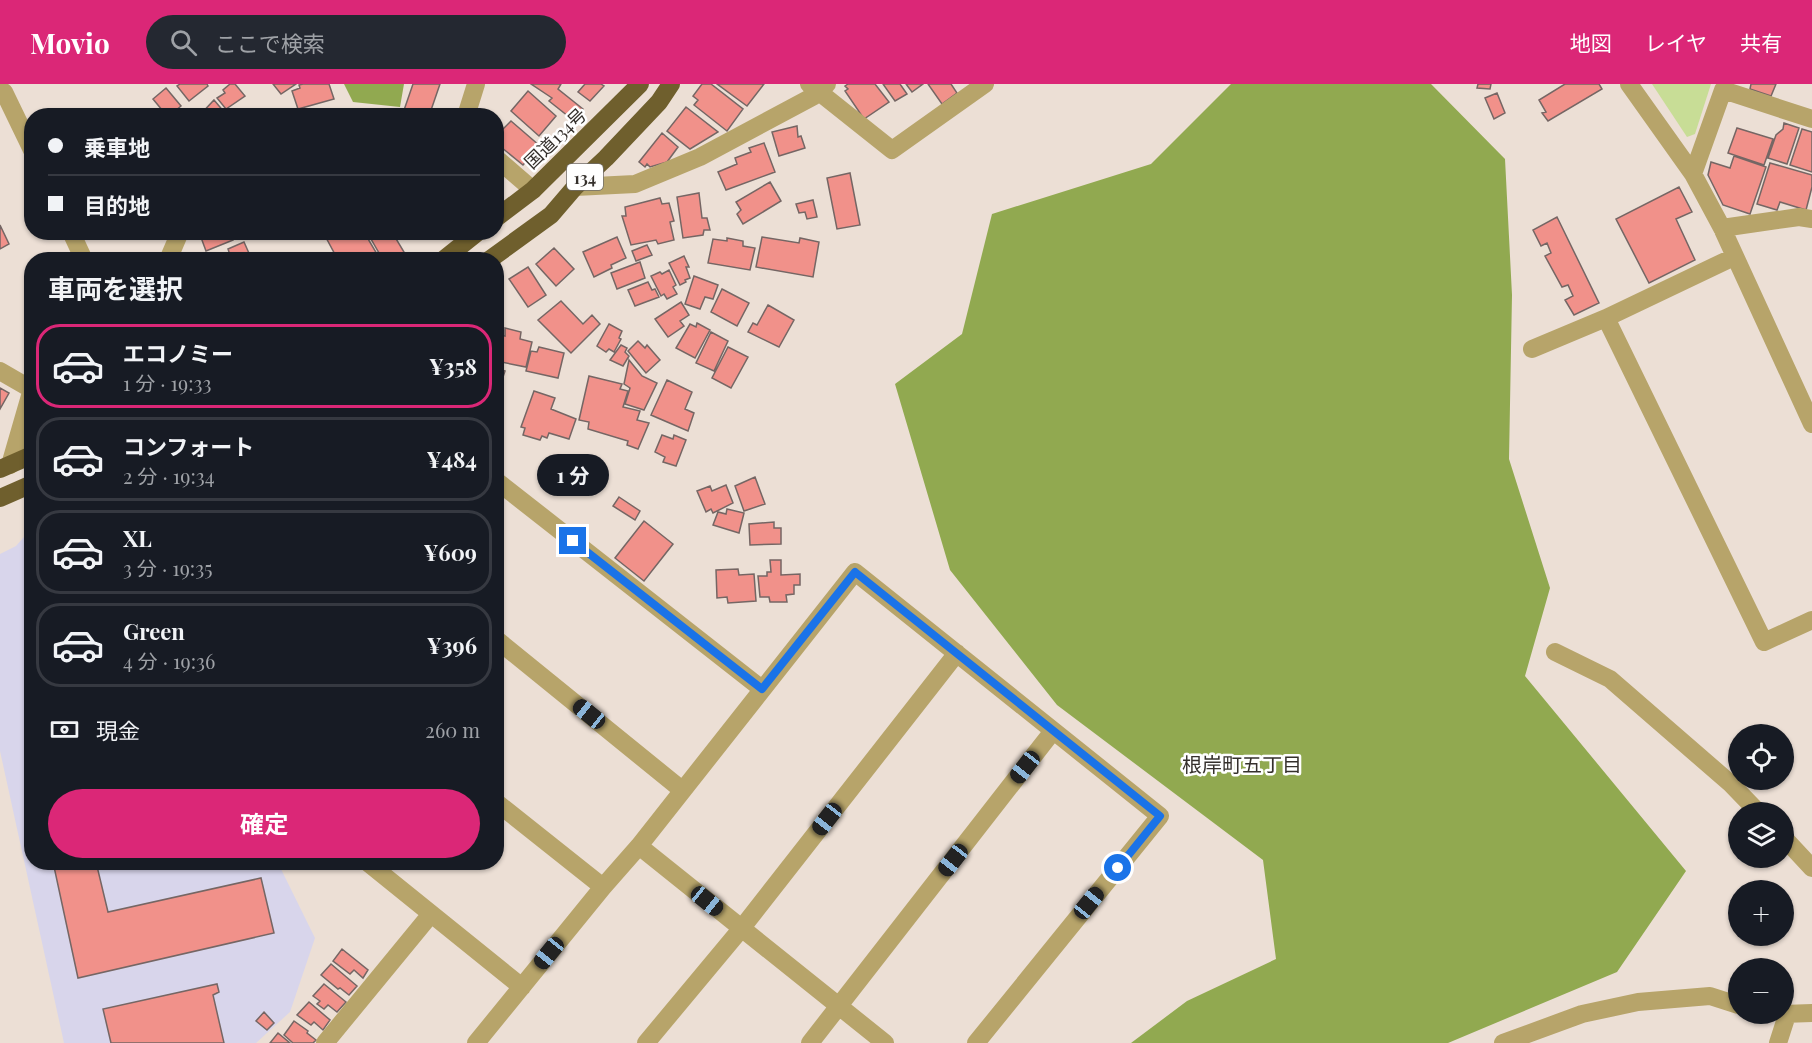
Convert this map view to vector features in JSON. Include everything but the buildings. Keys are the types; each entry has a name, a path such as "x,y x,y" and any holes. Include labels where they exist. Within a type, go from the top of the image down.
{"highway":[{"name":"国道134号","path":"504,212 533,190 640,84"},
{"name":"134","path":"500,252 551,215 574,187 606,158 659,102 671,84"},
{"path":"453,252 468,240"},
{"path":"5,467 24,459"},
{"path":"0,498 24,488"}],"street":[{"path":"468,108 476,84"},
{"path":"574,187 635,184 700,157 814,96 818,86 892,150 985,84"},
{"path":"1629,84 1693,174 1722,228 1812,424"},
{"path":"1693,174 1724,87 1812,119"},
{"path":"0,93 4,92 24,133"},
{"path":"504,165 533,190"},
{"path":"1722,228 1799,217 1812,219"},
{"path":"1532,349 1606,318 1734,257"},
{"path":"1606,318 1764,642 1812,620"},
{"path":"0,371 24,385"},
{"path":"5,467 24,410"},
{"path":"504,487 762,689"},
{"path":"477,1043 639,846 855,572 1160,816 976,1043"},
{"path":"504,645 682,790"},
{"path":"1555,652 1610,679 1731,784 1748,802"},
{"path":"646,1043 741,929 957,654"},
{"path":"810,1043 1053,731"},
{"path":"504,808 603,887"},
{"path":"639,846 885,1043"},
{"path":"1794,849 1812,868"},
{"path":"377,870 522,987"},
{"path":"325,1043 431,914"},
{"path":"1503,1043 1582,1014 1638,1002 1710,996 1728,1002"},
{"path":"1794,1014 1812,1013"},
{"path":"1778,1043 1783,1024"}],"shaded area":[{"path":"24,537 24,860 0,751 0,554 16,546"},
{"path":"26,870 281,870 315,938 290,1012 256,1043 64,1043"}],"green space":[{"path":"344,84 404,84 400,107 353,102"},
{"path":"1231,84 1431,84 1505,159 1512,295 1509,459 1550,588 1525,676 1686,871 1617,972 1448,1043 1131,1043 1187,1001 1276,959 1263,860 1057,705 950,570 895,384 962,334 992,214 1151,164"},
{"path":"1652,84 1711,84 1695,134 1687,137"}],"district":[{"name":"根岸町五丁目","path":"1242,763"}],"route":[{"path":"573,541 762,689 855,572 1160,816 1118,868"}]}
